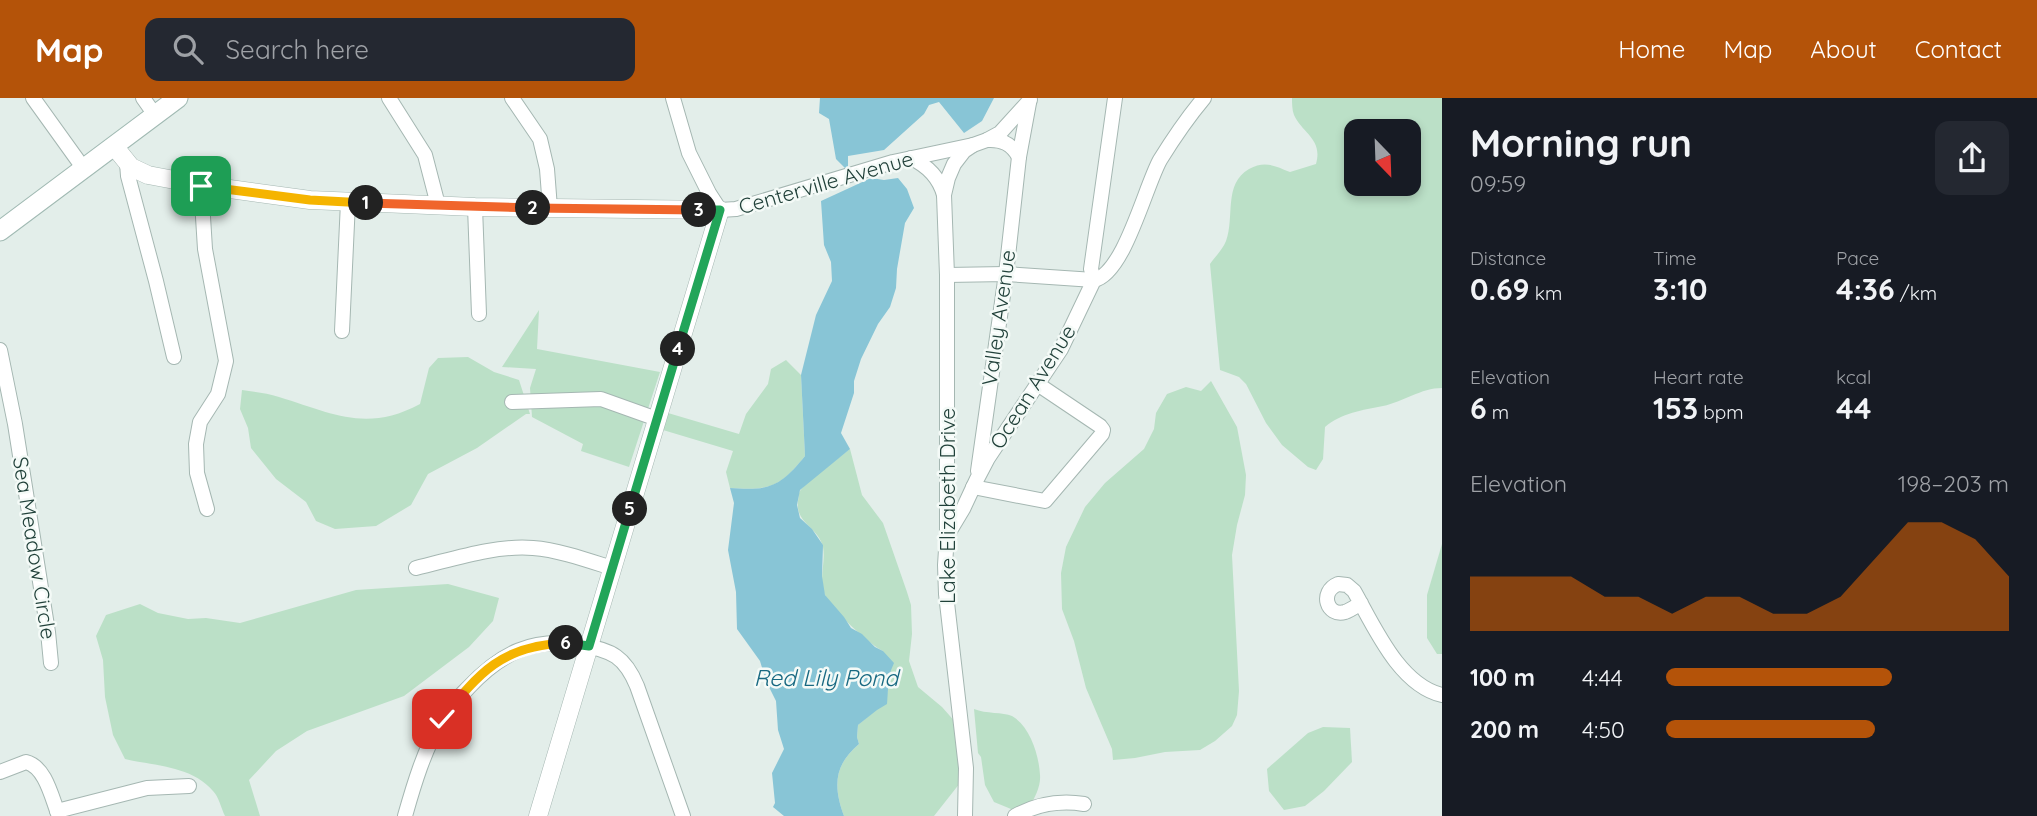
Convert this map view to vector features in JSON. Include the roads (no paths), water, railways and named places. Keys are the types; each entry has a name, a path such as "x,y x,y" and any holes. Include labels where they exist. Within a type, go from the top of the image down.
{"main road":[{"path":"0,231 178,98"}],"street":[{"path":"33,98 84,169"},
{"path":"143,98 155,116"},
{"path":"389,98 425,155 438,205"},
{"path":"512,98 540,139 547,169 550,208"},
{"path":"538,816 720,210 689,153 673,98"},
{"path":"947,275 1006,274 1094,281 1091,269 1115,98"},
{"name":"Ocean Avenue","path":"947,535 998,443 1065,343 1094,281 1104,276 1122,253 1160,161 1194,104 1203,98"},
{"name":"Centerville Avenue","path":"114,146 135,170 148,175 201,186 310,200 475,207 720,210 736,209 911,158 987,140 1000,133 1030,99"},
{"name":"Valley Avenue","path":"975,483 1030,99"},
{"path":"987,140 1005,142 1020,156"},
{"name":"Lake Elizabeth Drive","path":"965,816 965,768 945,565 947,275 944,195 954,164 973,145"},
{"name":"Lake Elizabeth Drive","path":"911,158 924,164 933,173 944,195"},
{"path":"127,163 174,357"},
{"path":"201,186 205,249 226,361 218,394 200,422 196,444 197,473 207,509"},
{"path":"342,331 348,202"},
{"path":"475,207 479,314"},
{"name":"Sea Meadow Circle","path":"0,350 15,424 51,663"},
{"path":"975,483 1045,501 1102,434 1100,426 1039,385"},
{"path":"512,402 601,398 657,419"},
{"path":"416,568 494,550 533,548 612,568"},
{"path":"1361,603 1403,669 1425,689 1442,695"},
{"path":"405,816 415,781 442,719 485,670 510,653 546,643 589,646 615,654 628,666 683,816"},
{"path":"0,772 26,762 35,766 41,772 58,813 147,788 189,786"},
{"path":"1015,816 1050,803 1084,804"}],"water":[{"path":"820,98 994,98 982,121 964,133 939,102 929,105 924,114 884,150 848,156 846,169 836,159 829,119 819,113"},
{"name":"Red Lily Pond","path":"871,178 898,178 907,189 914,208 905,223 896,288 890,307 878,324 861,359 854,381 854,393 841,433 850,449 800,490 797,505 800,518 823,545 822,576 825,595 851,628 883,651 894,663 889,675 887,704 858,725 859,744 840,768 837,786 844,816 784,816 773,807 775,803 772,773 784,749 778,730 776,701 760,661 737,629 736,592 728,550 734,503 730,488 755,489 773,485 788,475 805,456 801,375 816,315 832,281 831,262 824,245 821,201"}]}
